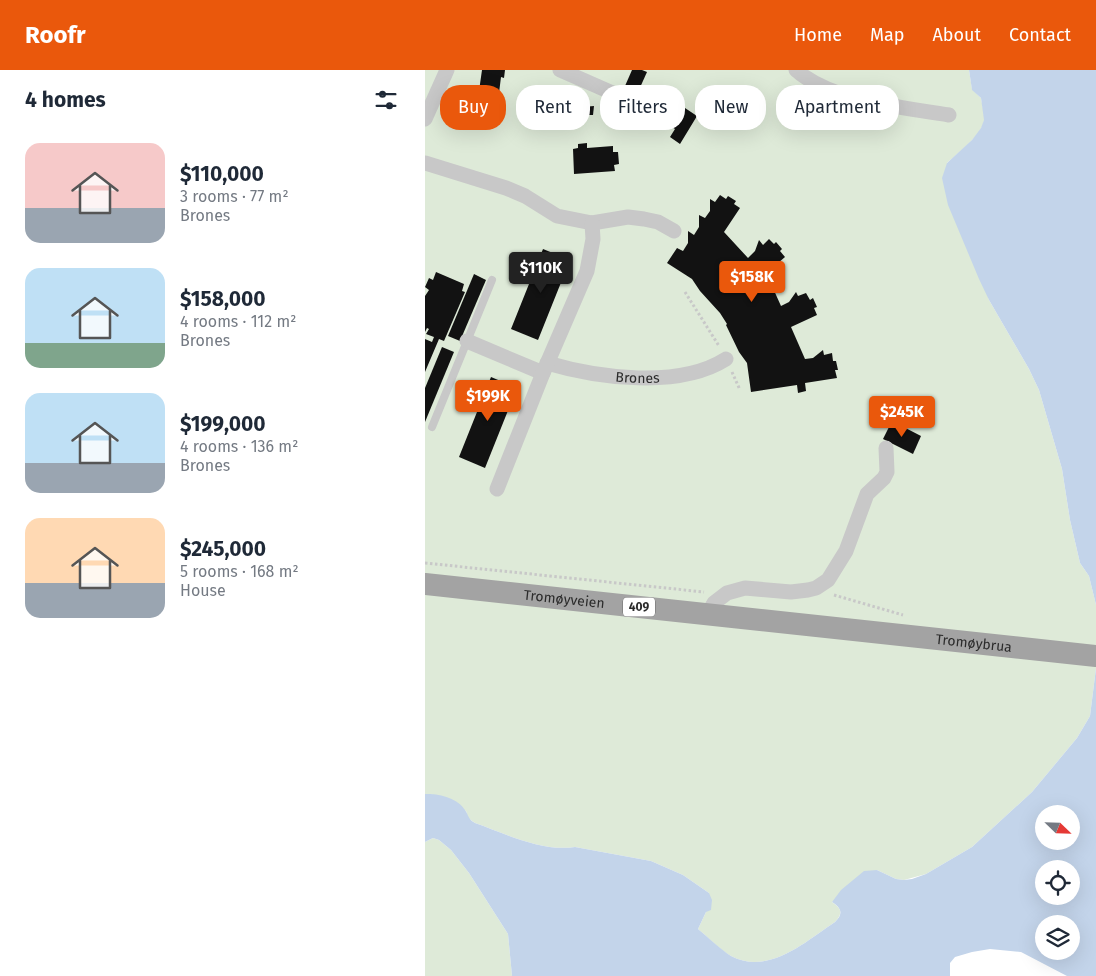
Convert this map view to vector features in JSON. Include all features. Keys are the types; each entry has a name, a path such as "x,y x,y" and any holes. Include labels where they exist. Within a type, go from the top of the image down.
{"main road":[{"name":"Tromøyveien","path":"425,584 853,629"},
{"name":"Tromøybrua","path":"853,629 1096,656"}],"street":[{"path":"425,119 447,70"},
{"path":"560,70 600,87"},
{"path":"796,70 801,75 827,89 854,98 949,115"},
{"path":"425,163 506,188 525,196 557,216 592,223 629,218 644,219 658,222 674,231"},
{"path":"497,489 545,368 587,270 593,239 592,223"},
{"name":"Brones","path":"467,341 545,368 635,378 663,377 705,370 726,359"},
{"path":"707,615 714,603 727,593 745,588 791,592 808,590 816,588 828,580 846,551 867,494 884,478 887,472 885,448"}],"lane":[{"path":"432,427 492,280"}],"path":[{"path":"685,292 726,359 740,390"},
{"path":"425,562 691,591 727,593"},
{"path":"829,596 837,595 858,602"}],"green space":[{"path":"425,70 969,70 972,89 981,98 984,121 979,132 969,144 947,163 989,300 1039,390 1062,469 1070,520 1080,563 1089,576 1096,605 1096,668 1090,716 1077,738 1032,792 972,847 926,874 904,880 896,879 877,870 832,902 840,911 835,922 786,954 759,962 745,961 731,956 698,929 706,912 709,893 683,875 651,861 575,847 550,847 524,841 475,823 468,818 466,811 431,794 425,794"},
{"path":"433,838 439,840 451,850 469,873 508,934 512,976 425,976 425,842"}],"water":[{"path":"969,70 1096,70 1096,605 1089,576 1080,563 1070,520 1062,469 1039,390 989,300 948,205 942,178 947,163 972,140 981,128 984,120 981,98 972,90"},
{"path":"1096,668 1096,976 1067,976 1036,960 1080,960 1080,915 1035,915 1035,959 1021,952 990,949 972,952 955,957 950,963 950,976 512,976 508,934 469,873 451,850 439,840 433,838 425,842 425,794 442,795 458,802 475,823 524,841 550,847 575,847 651,861 683,875 709,893 712,900 711,910 706,912 698,929 731,956 745,961 759,962 786,954 835,922 840,916 840,911 838,906 832,902 841,890 864,871 877,870 896,879 912,879 926,874 972,847 1032,792 1077,738 1090,716"}],"building":[{"path":"482,70 505,70 504,78 501,77 500,85 480,85"},
{"path":"632,70 647,72 641,85 625,85"},
{"path":"590,106 594,106 593,115 590,115"},
{"path":"685,108 695,115 695,119 680,144 670,137 674,130 685,130"},
{"path":"587,143 587,148 613,146 613,152 618,152 619,164 614,165 615,171 574,174 573,149 578,148 578,144"},
{"path":"720,195 726,199 728,196 736,201 734,204 740,208 724,232 748,258 755,251 759,240 763,245 769,239 774,244 776,242 782,249 780,251 785,257 763,276 772,286 781,306 789,302 796,292 798,296 806,293 810,300 813,298 817,307 814,308 817,315 791,327 805,359 813,358 823,350 824,355 832,353 833,361 836,361 838,370 835,370 837,378 805,383 806,391 798,393 797,385 751,392 747,363 739,352 720,313 692,279 667,263 677,248 683,251 688,243 688,231 694,235 699,227 699,215 705,218 710,211 710,199 715,202"},
{"path":"543,249 570,260 538,340 511,329"},
{"path":"436,272 464,284 462,291 465,292 444,341 439,339 425,372 425,339 432,342 434,337 426,334 429,329 427,328 425,332 425,296 429,290 425,287 429,278 433,280"},
{"path":"474,274 486,280 460,341 448,336"},
{"path":"442,347 454,352 425,422 425,388"},
{"path":"491,377 517,388 485,468 459,457"},
{"path":"892,421 921,436 913,454 883,439"}]}
